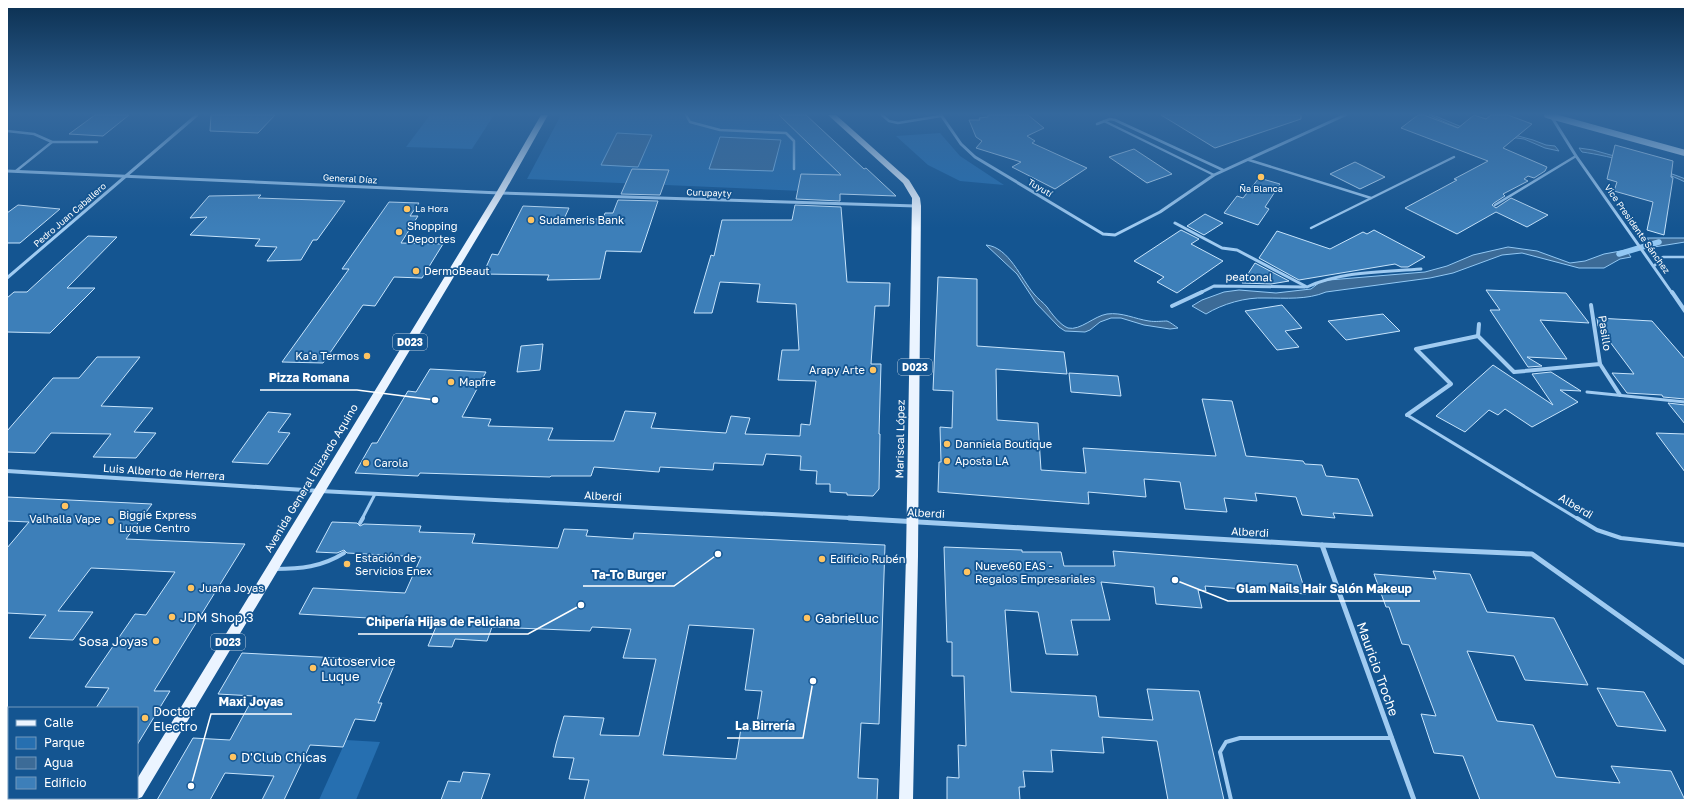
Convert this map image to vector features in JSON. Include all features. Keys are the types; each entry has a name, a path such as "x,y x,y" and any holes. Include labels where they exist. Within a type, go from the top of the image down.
{"main road":[{"name":"Avenida General Elizardo Aquino","path":"138,790 523,153"},
{"name":"Mariscal López","path":"874,153 906,182 916,198 917,206 906,800"}],"street":[{"name":"Pedro Juan Caballero","path":"7,278 153,153"},
{"name":"Tuyutí","path":"970,153 975,157 1103,234 1115,235 1160,212 1214,175"},
{"path":"1214,175 1265,153"},
{"name":"Vice Presidente Sánchez","path":"1575,155 1685,311"},
{"name":"General Díaz","path":"7,171 500,193"},
{"name":"Curupayty","path":"500,193 917,206"},
{"path":"1175,223 1222,248 1237,250 1307,287 1316,282 1336,277 1421,269"},
{"name":"peatonal","path":"1172,306 1214,286 1307,287"},
{"name":"Pasillo","path":"1591,305 1600,364"},
{"path":"1479,324 1478,336 1514,372 1600,364 1620,395"},
{"path":"1407,415 1451,384 1416,349 1478,336"},
{"name":"Luis Alberto de Herrera","path":"7,471 320,491"},
{"name":"Alberdi","path":"320,491 912,521 1322,545 1532,554 1685,663"},
{"name":"Mauricio Troche","path":"1322,545 1414,800"}],"lane":[{"path":"16,171 39,153"},
{"path":"794,153 794,169"},
{"path":"1169,153 1214,175"},
{"path":"1186,153 1223,170"},
{"path":"1495,205 1575,155"},
{"path":"1311,228 1454,157"},
{"path":"1249,160 1371,198"},
{"path":"1654,266 1663,257 1685,257"},
{"path":"1587,392 1685,402"},
{"name":"Alberdi","path":"1407,415 1598,530 1620,538 1685,545"},
{"path":"360,524 375,494"},
{"path":"272,570 301,569 322,565 333,561 344,553"},
{"path":"1231,800 1220,752 1226,742 1240,738 1392,738"}],"green space":[{"path":"541,153 847,153 893,195 527,179"},
{"path":"914,153 957,153 1004,185 960,181 928,165"},
{"path":"346,740 380,742 356,800 319,800"}],"water":[{"path":"607,153 644,153 638,167 601,165"},
{"path":"715,153 778,153 773,171 709,169"},
{"path":"1585,153 1602,153 1653,167 1683,178 1685,179 1685,182 1662,172"},
{"path":"1647,238 1685,238 1685,242 1654,247"},
{"path":"986,245 994,247 1008,257 1029,288 1065,327 1077,327 1102,315 1113,314 1149,321 1167,321 1178,328 1170,329 1144,325 1121,318 1111,318 1100,322 1085,332 1065,331 1059,327 1036,303 1017,274"},
{"path":"1508,247 1537,251 1570,263 1585,261 1604,254 1626,250 1631,257 1620,259 1604,268 1579,268 1522,253 1502,255 1453,273 1430,278 1326,292 1319,295 1304,297 1258,298 1242,300 1227,304 1206,314 1192,306 1202,300 1224,292 1239,290 1276,293 1311,289 1320,282 1329,280 1425,272 1447,266 1473,255"}],"building":[{"path":"818,153 846,153 864,169 866,168 896,196 840,194 840,201 796,199 801,174 841,175"},
{"path":"991,153 1053,153 1087,168 1055,189 1012,167 1021,162"},
{"path":"1123,153 1140,153 1172,174 1147,183 1109,157"},
{"path":"1466,153 1514,153 1547,167 1545,171 1534,178 1528,176 1524,179 1528,181 1503,194 1505,196 1492,205 1496,208 1511,198 1548,215 1527,227 1496,212 1457,234 1405,208 1457,180 1454,179 1488,161"},
{"path":"1613,153 1643,153 1673,161 1671,177 1673,178 1664,235 1647,230 1653,202 1614,191 1617,182 1607,179"},
{"path":"1355,162 1385,177 1360,189 1330,174"},
{"path":"632,169 669,170 660,195 621,194"},
{"path":"1259,178 1280,184 1265,207 1269,209 1258,225 1224,213 1237,196 1243,198"},
{"path":"261,195 258,198 345,201 317,240 313,240 301,260 267,261 277,247 255,246 260,239 190,235 207,217 190,218 209,196"},
{"path":"618,200 658,201 641,252 606,251 600,279 547,280 549,275 483,274 492,254 498,255 523,206 569,208 564,219 603,219 605,213 613,213"},
{"path":"389,202 419,203 410,216 418,216 401,243 443,244 422,278 394,277 375,306 363,305 323,363 282,362 349,269 342,269"},
{"path":"18,205 60,209 20,243 7,243 7,213"},
{"path":"795,205 841,207 847,282 890,283 889,306 875,306 871,364 881,364 879,489 873,496 847,495 847,493 830,492 830,484 816,484 817,471 800,470 801,456 766,454 763,465 714,463 713,470 660,467 659,472 594,467 591,476 550,477 420,473 418,476 355,473 372,443 377,443 408,391 416,392 430,369 486,372 462,417 491,419 488,426 553,428 548,440 614,441 625,411 656,413 651,428 726,433 731,416 750,418 745,434 800,436 801,424 810,425 816,381 778,380 782,350 799,350 796,304 757,302 760,284 720,282 712,313 694,313 711,255 714,256 722,220 792,220"},
{"path":"1205,214 1223,223 1204,235 1187,226"},
{"path":"1181,230 1199,239 1191,244 1223,261 1177,293 1157,282 1164,277 1134,261"},
{"path":"1374,230 1425,257 1408,267 1401,267 1395,264 1299,280 1259,258 1277,231 1330,249 1363,232 1367,234"},
{"path":"88,236 117,237 67,288 95,288 50,333 7,332 7,298 14,292 27,292"},
{"path":"1255,263 1289,281 1271,284 1242,283"},
{"path":"938,277 977,279 977,346 1064,352 1067,374 996,369 997,420 1038,423 1041,470 1086,473 1083,448 1216,456 1202,399 1232,401 1246,456 1303,461 1305,464 1322,465 1326,476 1358,479 1373,516 1333,513 1335,518 1302,515 1296,497 1255,493 1257,501 1224,498 1227,512 1185,509 1180,482 1144,479 1146,497 1088,492 1089,504 938,492 939,462 941,462 940,427 952,428 953,391 933,390"},
{"path":"1486,290 1566,293 1589,323 1540,320 1567,359 1527,357 1542,366 1528,367 1490,310 1500,310"},
{"path":"1282,305 1302,328 1285,331 1299,347 1277,350 1245,311"},
{"path":"1383,314 1400,331 1346,340 1328,321"},
{"path":"1597,318 1652,321 1685,359 1685,399 1663,397 1662,395 1627,393 1612,373 1634,374 1598,326"},
{"path":"543,344 540,370 517,372 521,346"},
{"path":"97,357 140,357 101,406 153,408 134,432 156,433 136,458 93,457 111,434 51,433 35,453 7,452 7,431 53,378 79,378"},
{"path":"1493,365 1553,405 1532,374 1551,372 1581,391 1560,390 1578,402 1532,427 1505,409 1498,415 1489,410 1465,432 1436,416"},
{"path":"1069,373 1118,376 1121,396 1071,392"},
{"path":"1668,403 1685,405 1685,424"},
{"path":"268,412 291,414 278,432 290,433 268,464 232,462"},
{"path":"1656,433 1685,434 1685,472"},
{"path":"7,497 152,504 126,539 245,544 154,691 170,691 138,743 138,707 97,707 109,688 85,687 135,614 146,615 175,572 91,568 58,611 93,612 73,640 29,638 46,615 7,613 7,548 29,522 7,521"},
{"path":"332,522 357,523 360,526 364,524 421,526 419,532 475,534 472,543 558,548 564,529 588,530 586,536 633,539 634,533 885,545 879,724 861,723 858,778 878,779 877,800 584,800 589,780 569,779 574,758 553,757 556,744 564,716 604,718 600,735 639,736 656,659 623,658 631,629 592,627 590,631 492,627 487,641 455,639 452,647 428,646 438,622 299,614 313,588 405,593 421,557 347,553 344,550 337,553 316,552","holes":["689,625 754,629 745,690 762,691 756,729 741,728 736,759 663,755"]},
{"path":"944,547 1022,550 1022,552 1061,552 1064,566 1115,566 1113,551 1297,565 1306,594 1205,586 1206,591 1198,590 1202,608 1156,604 1154,587 1101,582 1110,620 1071,620 1078,655 1046,654 1038,612 1005,610 1011,692 1096,696 1099,717 1153,720 1147,689 1199,691 1224,800 1168,800 1157,741 1102,737 1104,753 1051,750 1053,772 1023,771 1025,787 1019,787 1020,800 947,800 947,777 959,778 958,745 966,746 964,676 952,676 952,642 947,642"},
{"path":"1433,571 1470,574 1487,612 1554,618 1588,685 1525,680 1514,656 1467,651 1497,721 1533,725 1556,777 1620,783 1611,766 1671,771 1685,800 1480,800 1463,756 1434,753 1421,714 1436,716 1409,645 1402,644 1389,607 1386,607 1374,574 1436,579"},
{"path":"242,653 396,661 378,703 382,703 375,721 355,719 343,747 310,745 284,800 262,800 274,776 225,773 210,800 157,800 193,738 230,740 254,696 218,694"},
{"path":"1597,688 1644,692 1666,731 1617,726"},
{"path":"463,772 490,774 481,800 441,800 448,781 460,782"}],"waterway":[{"path":"1619,254 1659,242"}],"place":[{"name":"Ña Blanca","path":"1261,177"},
{"name":"La Hora","path":"407,209"},
{"name":"Sudameris Bank","path":"531,220"},
{"name":"Shopping Deportes","path":"399,232"},
{"name":"DermoBeaut","path":"416,271"},
{"name":"Ka'a Termos","path":"367,356"},
{"name":"Arapy Arte","path":"873,370"},
{"name":"Mapfre","path":"451,382"},
{"name":"Pizza Romana","path":"435,400"},
{"name":"Danniela Boutique","path":"947,444"},
{"name":"Aposta LA","path":"947,461"},
{"name":"Carola","path":"366,463"},
{"name":"Valhalla Vape","path":"65,506"},
{"name":"Biggie Express Luque Centro","path":"111,521"},
{"name":"Ta-To Burger","path":"718,554"},
{"name":"Edificio Rubén","path":"822,559"},
{"name":"Estación de Servicios Enex","path":"347,564"},
{"name":"Nueve60 EAS - Regalos Empresariales","path":"967,572"},
{"name":"Glam Nails Hair Salón Makeup","path":"1175,580"},
{"name":"Juana Joyas","path":"191,588"},
{"name":"Chipería Hijas de Feliciana","path":"581,605"},
{"name":"JDM Shop 3","path":"172,617"},
{"name":"Gabrielluc","path":"807,618"},
{"name":"Sosa Joyas","path":"156,641"},
{"name":"Autoservice Luque","path":"313,668"},
{"name":"La Birrería","path":"813,681"},
{"name":"Doctor Electro","path":"145,718"},
{"name":"D'Club Chicas","path":"233,757"},
{"name":"Maxi Joyas","path":"191,786"}]}
